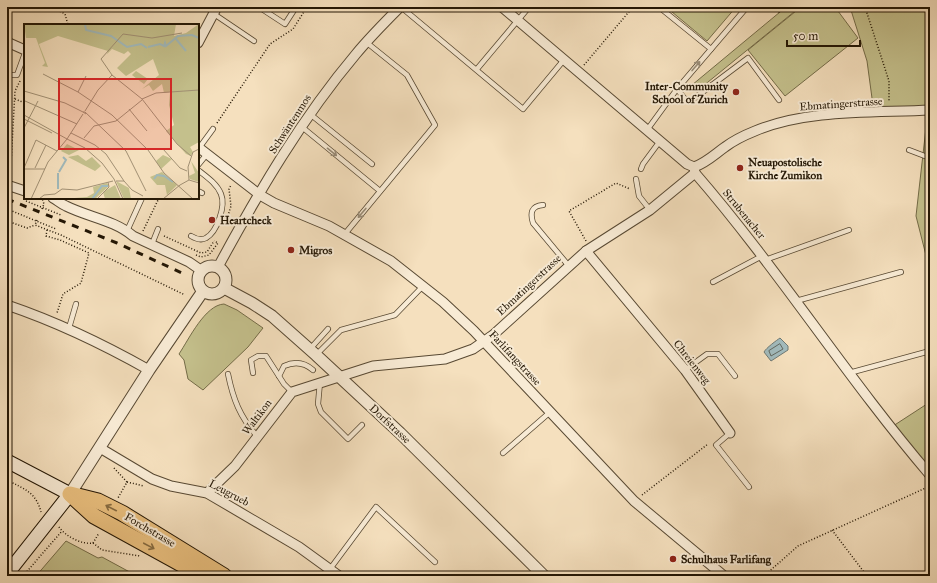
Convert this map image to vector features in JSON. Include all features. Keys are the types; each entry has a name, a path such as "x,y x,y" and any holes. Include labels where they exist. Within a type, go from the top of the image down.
{"highway":[{"name":"Forchstrasse","path":"70,494 94,516 203,576"},
{"name":"Forchstrasse","path":"70,494 98,501 122,513 168,540 224,576"}],"main road":[{"name":"Forchstrasse","path":"7,461 70,494"},
{"path":"7,574 11,560 55,523 70,494"}],"street":[{"name":"Schwäntenmos","path":"218,267 260,194 310,114 366,42 400,7"},
{"name":"Strubenacher","path":"502,7 564,61 695,170 764,258 890,428 930,475"},
{"path":"199,41 215,11"},
{"path":"7,42 24,50"},
{"name":"Ebmatingerstrasse","path":"340,377 373,366 452,357 473,349 484,342 568,265 588,249 650,210 701,164 726,146 755,131 786,121 814,116 930,110"},
{"name":"Farlifangstrasse","path":"199,148 260,194 344,234 391,261 443,302 484,342 549,413 634,501 724,576"},
{"path":"7,185 24,191"},
{"path":"55,199 67,207 92,215 127,231 133,236 189,262 202,271"},
{"name":"Chreienweg","path":"588,249 685,370 730,433"},
{"path":"209,267 218,267 225,274 226,278 224,288 217,294 203,291 198,283 199,274 209,267"},
{"name":"Dorfstrasse","path":"224,288 272,316 313,352 406,439 544,576"},
{"path":"70,494 105,451 148,370 203,291"},
{"path":"7,305 69,328 112,348 148,370"},
{"path":"292,392 340,377"},
{"name":"Waltikon","path":"207,493 235,466 292,392"},
{"name":"Leugrueb","path":"105,451 152,479 171,486 207,493 299,547 339,576"}],"lane":[{"path":"260,7 285,24 296,7"},
{"path":"400,7 477,69 523,109 564,61"},
{"path":"477,69 529,7"},
{"path":"659,7 711,49"},
{"path":"647,130 677,89 747,7"},
{"path":"215,11 254,41"},
{"path":"344,234 435,125 407,74 366,42"},
{"path":"12,75 17,75 24,56"},
{"path":"677,89 685,100 692,100 748,58 779,100"},
{"path":"310,114 372,164"},
{"path":"302,127 380,191"},
{"path":"199,146 213,129"},
{"path":"641,169 642,164 660,141"},
{"path":"909,150 930,158"},
{"path":"199,164 206,154"},
{"path":"191,236 197,239 205,239 209,235 222,212 222,195 218,188 199,171"},
{"path":"636,179 639,192 650,210"},
{"path":"127,231 142,199"},
{"path":"543,205 537,205 532,209 530,216 533,224 568,265"},
{"path":"152,244 158,230"},
{"path":"713,282 764,258 849,230"},
{"path":"796,301 901,272"},
{"path":"313,352 328,343 341,330 395,315 423,286"},
{"path":"69,328 76,304"},
{"path":"313,352 328,329"},
{"path":"849,373 930,351"},
{"path":"685,370 707,354 718,354 735,376"},
{"path":"253,373 250,365 251,360 256,356 264,355 270,360 278,376 292,392"},
{"path":"278,376 284,366 293,363 303,363 313,370"},
{"path":"228,374 233,399 247,425 257,436"},
{"path":"320,382 318,404 321,412 348,439 362,425"},
{"path":"504,453 549,413"},
{"name":"Chreienweg","path":"716,445 730,433"},
{"path":"716,445 749,487"},
{"path":"330,570 376,507 435,562"}],"path":[{"path":"52,7 65,14 68,24"},
{"path":"580,69 633,7"},
{"path":"776,7 779,13"},
{"path":"865,7 889,81 888,112"},
{"path":"213,129 270,44 293,29 306,8"},
{"path":"7,176 11,163 16,91 20,80"},
{"path":"15,99 24,103"},
{"path":"588,249 569,210 616,183 639,192"},
{"path":"42,199 44,204 43,209"},
{"path":"142,233 159,199"},
{"path":"29,202 43,209 62,215"},
{"path":"7,209 56,229"},
{"path":"7,221 27,228 35,225 37,221"},
{"path":"35,225 185,295"},
{"path":"47,230 46,236 60,240 89,253 81,283 64,294 54,322"},
{"path":"194,250 193,254 197,256 201,257 209,255 218,243 214,241"},
{"path":"634,501 713,441 716,445"},
{"path":"105,451 107,460 126,482 117,499"},
{"path":"7,480 32,493 38,501 41,513 55,523 62,531 83,543 93,543 102,550 141,557"},
{"path":"764,576 798,546 930,486"},
{"path":"93,543 101,530"},
{"path":"832,530 867,576"},
{"path":"23,576 62,531"}],"shaded area":[{"path":"666,7 736,7 707,41"},
{"path":"786,7 800,7 697,91 692,85"},
{"path":"801,7 835,7 858,38 785,96 748,50"},
{"path":"850,7 930,7 930,271 916,216 928,110 874,113 867,61"},
{"path":"224,304 237,310 263,328 248,347 203,390 188,379 184,360 179,354 204,316 210,310"},
{"path":"930,402 930,475 890,428"},
{"path":"66,541 98,558 102,557 137,576 36,576"}],"water":[{"path":"780,338 788,346 788,350 771,361 764,352 769,346"}],"railway":[{"path":"7,199 117,243 182,273"}],"place":[{"name":"Inter-Community School of Zurich","path":"736,92"},
{"name":"Neuapostolische Kirche Zumikon","path":"740,168"},
{"name":"Heartcheck","path":"212,220"},
{"name":"Migros","path":"291,250"},
{"name":"Schulhaus Farlifang","path":"673,559"}]}
